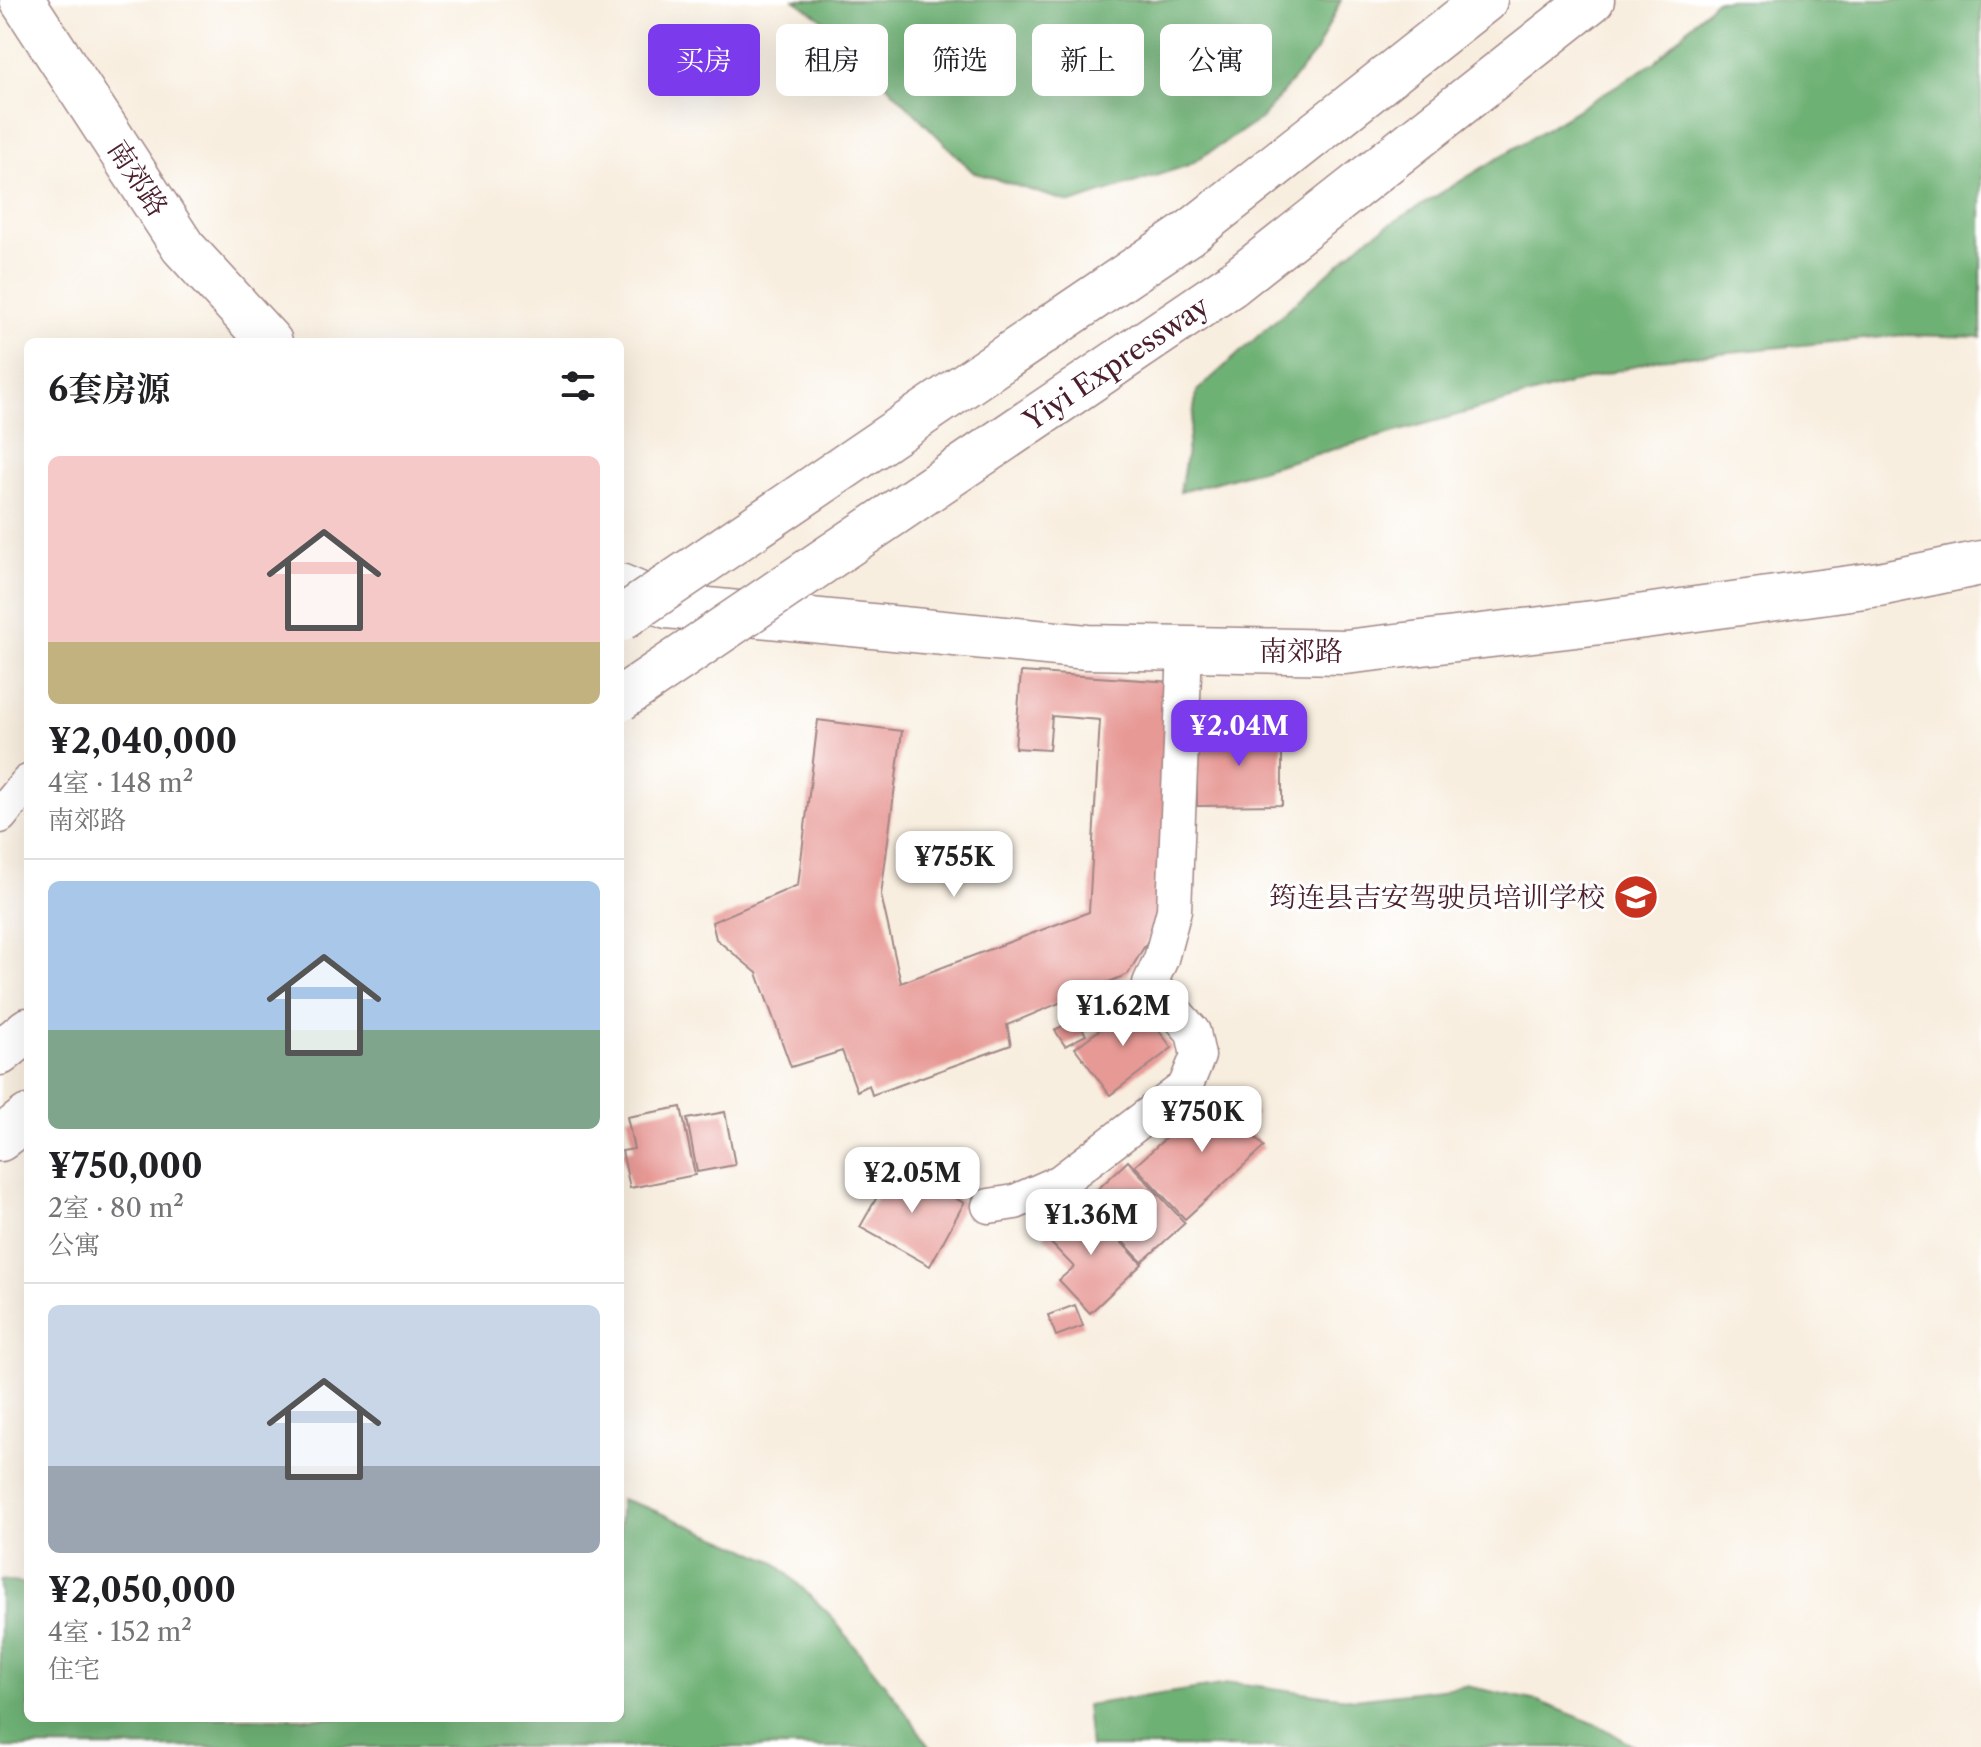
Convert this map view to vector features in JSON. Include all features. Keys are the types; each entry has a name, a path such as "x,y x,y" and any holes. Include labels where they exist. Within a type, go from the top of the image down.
{"main road":[{"name":"南郊路","path":"22,0 183,247 266,338"},
{"path":"624,616 1192,231 1485,0"},
{"name":"Yiyi Expressway","path":"624,696 1231,285 1592,0"},
{"name":"南郊路","path":"624,588 667,606 1087,647 1345,652 1601,622 1879,584 1981,563"},
{"path":"0,1053 24,1033"},
{"path":"0,1139 24,1120"}],"street":[{"path":"989,1206 1015,1202 1060,1182 1185,1087 1198,1056 1193,1032 1150,983 1161,959 1174,910 1185,650"},
{"path":"0,816 24,787"}],"green space":[{"path":"794,0 1341,0 1315,53 1261,119 1189,165 1071,203 973,172 888,86 888,24 827,24"},
{"path":"1716,0 1981,0 1981,337 1904,335 1659,359 1180,492 1197,391 1366,239 1655,62"},
{"path":"624,1500 774,1561 829,1614 930,1747 0,1747 0,1580 24,1583 24,1722 624,1722"},
{"path":"1235,1683 1355,1699 1466,1686 1538,1701 1600,1726 1635,1747 1090,1747 1086,1705"}],"building":[{"path":"1021,672 1172,682 1162,917 1128,974 1007,1025 1011,1045 872,1095 869,1085 857,1091 842,1051 791,1067 757,973 716,939 712,922 798,885 818,720 902,731 881,895 901,983 1089,912 1100,720 1052,716 1049,750 1015,748"},
{"path":"1282,731 1282,805 1197,806 1196,732"},
{"path":"1137,1002 1172,1048 1110,1095 1075,1048"},
{"path":"1076,1018 1086,1035 1065,1046 1055,1030"},
{"path":"1236,1093 1256,1114 1244,1125 1264,1147 1185,1219 1135,1166 1214,1094 1224,1104"},
{"path":"681,1107 695,1175 630,1188 624,1151 634,1149 627,1117"},
{"path":"725,1112 735,1165 697,1172 687,1119"},
{"path":"1128,1161 1185,1223 1142,1262 1085,1201"},
{"path":"895,1165 964,1203 930,1266 860,1227"},
{"path":"1082,1201 1142,1264 1090,1313 1059,1280 1074,1267 1044,1236"},
{"path":"1075,1305 1083,1326 1056,1336 1048,1315"}],"place":[{"name":"筠连县吉安驾驶员培训学校","path":"1636,897"}]}
